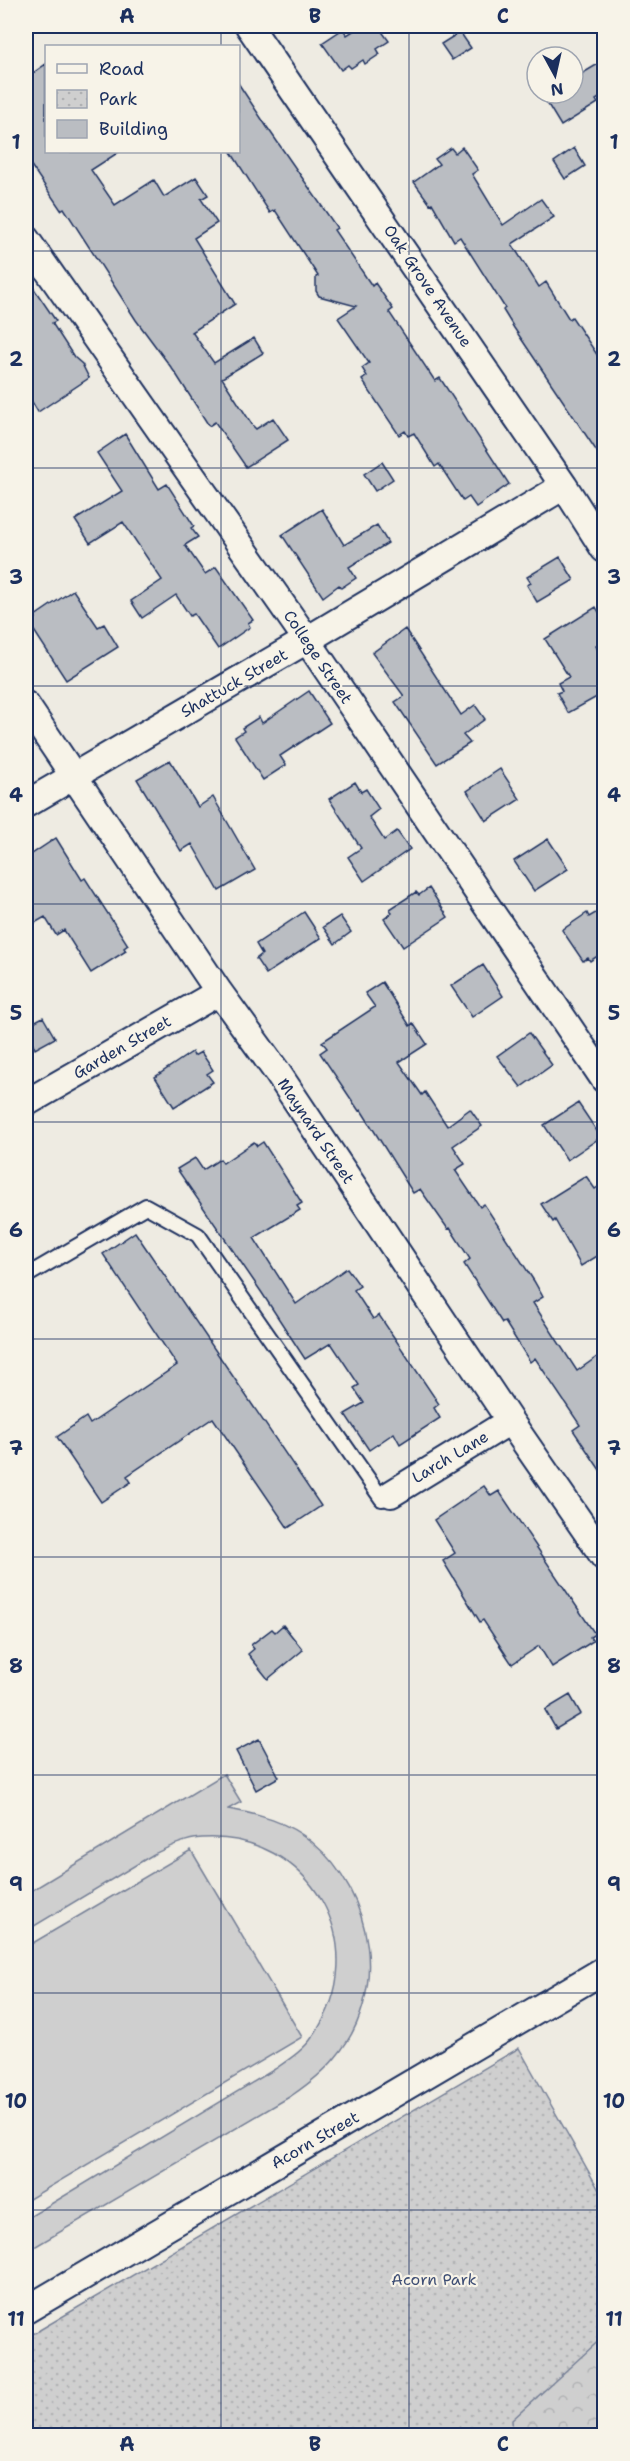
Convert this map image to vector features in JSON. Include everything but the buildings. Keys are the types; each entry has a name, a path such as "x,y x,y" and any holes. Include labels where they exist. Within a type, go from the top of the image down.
{"street":[{"name":"Oak Grove Avenue","path":"249,26 564,486 604,549"},
{"name":"College Street","path":"26,239 307,640 604,1079"},
{"name":"Shattuck Street","path":"26,804 307,640 564,486"},
{"name":"Maynard Street","path":"26,705 604,1557"},
{"name":"Garden Street","path":"26,1103 219,992"},
{"name":"Larch Lane","path":"386,1496 510,1421"},
{"name":"Acorn Street","path":"26,2310 604,1970"}],"lane":[{"path":"26,1276 146,1206 198,1235 386,1496"}],"green space":[{"path":"224,1774 241,1802 228,1809 272,1820 303,1835 333,1864 349,1889 361,1916 367,1946 368,1975 363,2005 352,2032 325,2069 291,2096 26,2252 26,2219 285,2062 313,2036 331,2002 338,1967 334,1932 322,1901 301,1874 274,1853 240,1841 202,1838 171,1846 26,1931 26,1894"},
{"path":"191,1850 302,2037 26,2201 26,1947"},
{"name":"Acorn Park","path":"519,2048 604,2199 604,2336 512,2420 513,2435 26,2435 26,2338"},
{"path":"604,2245 604,2435 545,2435 536,2428 522,2435 423,2436"}]}
